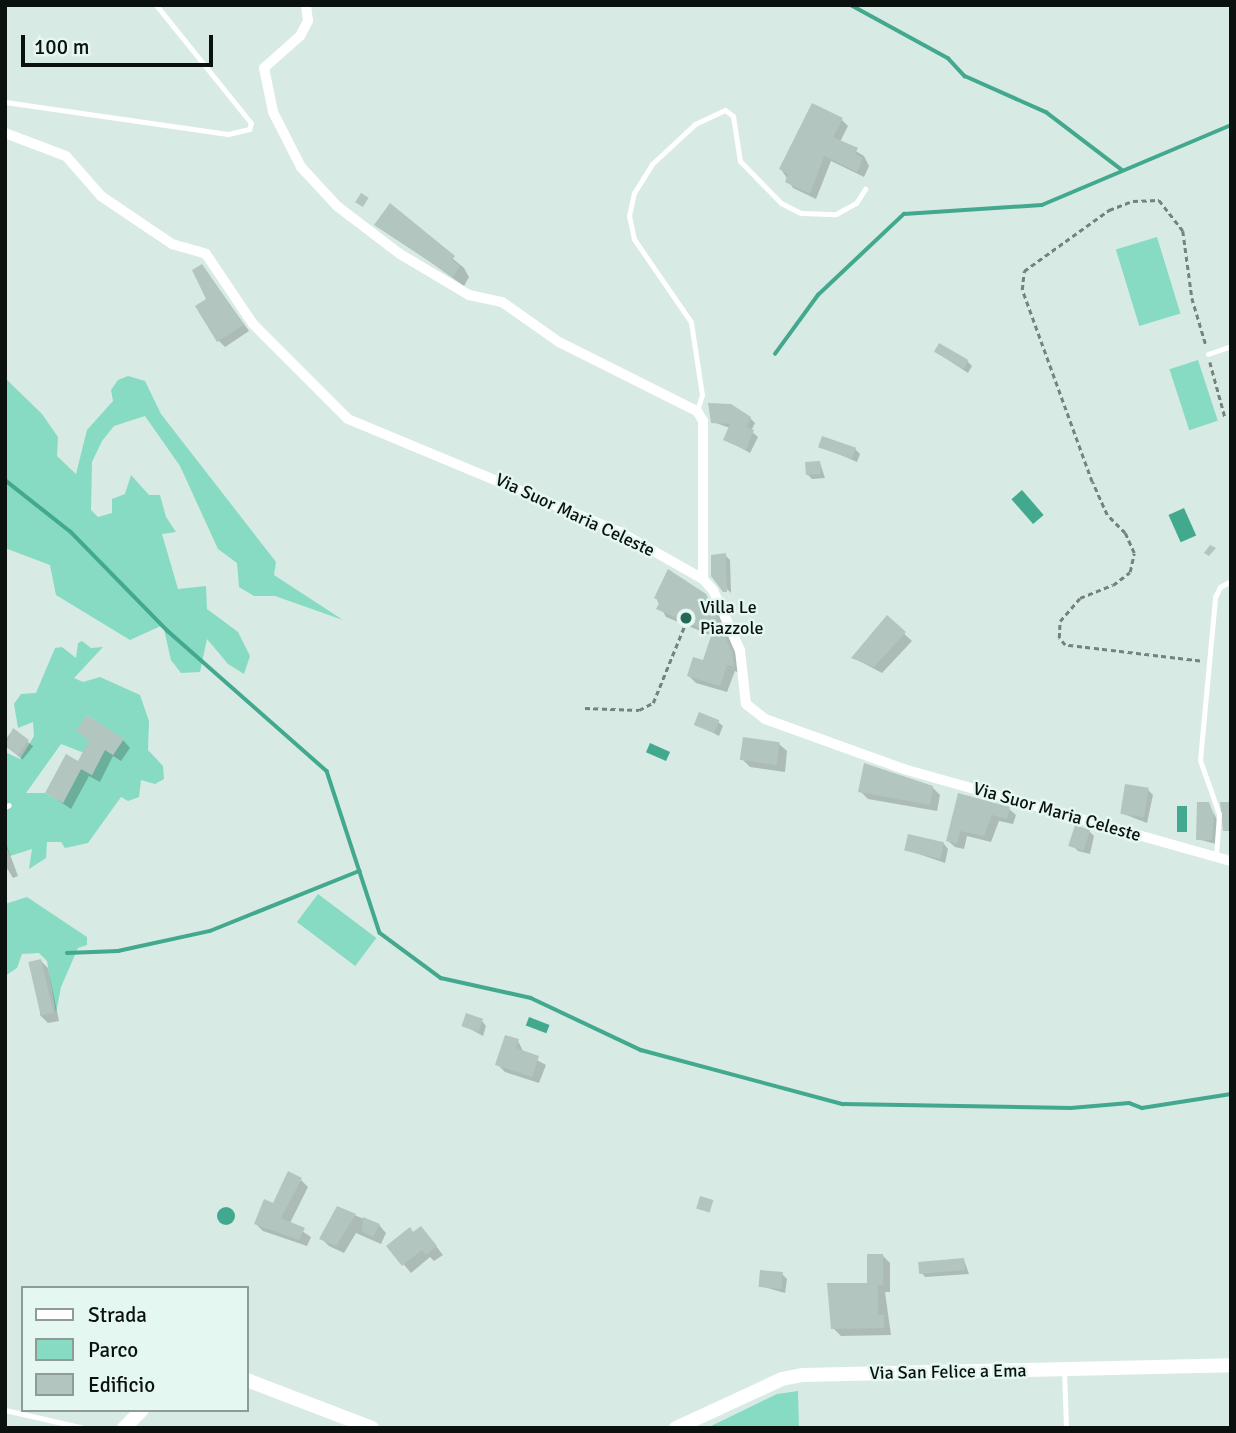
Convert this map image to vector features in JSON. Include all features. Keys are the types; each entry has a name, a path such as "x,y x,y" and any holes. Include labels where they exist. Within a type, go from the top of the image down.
{"street":[{"path":"306,5 308,21 300,36 264,68 272,112 301,167 337,206 400,254 470,295 502,302 559,342 697,411 703,421 703,579"},
{"name":"Via Suor Maria Celeste","path":"5,133 66,156 100,196 172,244 206,254 253,324 348,419 620,532 703,579 713,590 740,650 746,704 765,719 907,770 1231,861"},
{"name":"Via San Felice a Ema","path":"677,1428 782,1379 803,1375 1231,1365"},
{"path":"248,1380 372,1428"},
{"path":"124,1428 140,1412"}],"lane":[{"path":"5,102 228,134 249,129 251,123 156,5"},
{"path":"697,411 702,395 691,322 634,239 629,216 634,193 652,164 695,124 725,110 733,116 740,161 782,203 801,213 836,214 856,203 865,189"},
{"path":"1208,354 1231,346"},
{"path":"1216,857 1219,814 1200,760 1215,597 1220,587 1231,581"},
{"path":"1065,1370 1066,1428"},
{"path":"5,1410 83,1428"}],"path":[{"path":"1210,663 1065,645 1059,638 1060,621 1080,598 1113,585 1130,572 1134,553 1125,533 1107,515 1092,482 1022,290 1024,271 1110,210 1133,201 1159,200 1183,231 1192,298 1225,416"},
{"path":"586,708 639,710 653,704 684,627"}],"green space":[{"path":"1157,237 1180,314 1139,326 1116,250"},
{"path":"1198,360 1218,421 1189,430 1169,369"},
{"path":"128,376 145,381 161,414 276,562 274,575 343,620 275,596 254,596 239,587 237,563 218,549 180,466 145,416 114,426 102,441 92,462 91,510 98,517 112,513 112,499 125,494 131,475 149,495 160,495 166,517 176,532 162,534 178,589 206,586 207,609 238,632 250,656 244,674 228,664 207,639 200,672 181,673 171,660 163,625 130,640 56,595 50,565 5,548 5,378 42,414 58,437 57,456 76,474 87,430 113,401 111,390 118,380"},
{"path":"82,641 91,648 103,647 74,678 83,682 100,677 140,695 149,721 148,750 163,766 164,779 155,784 141,780 139,797 128,801 121,797 88,843 65,848 61,842 47,842 46,858 29,869 32,849 10,856 5,843 5,752 20,759 34,736 33,722 18,728 14,704 21,694 36,693 55,648 62,647 76,658 78,643","holes":["87,715 123,739 113,755 77,731","61,744 100,759 92,775 81,769 63,803 45,793 26,793"]},
{"path":"318,894 376,938 355,966 297,922"},
{"path":"27,897 87,937 87,945 78,948 61,987 56,1013 47,961 39,953 22,954 17,968 5,976 5,904"},
{"path":"798,1391 799,1428 707,1428 777,1394"}],"shaded area":[{"path":"1022,490 1044,515 1033,524 1011,499"},
{"path":"1184,508 1196,535 1181,542 1168,515"},
{"path":"650,743 670,752 666,761 646,752"},
{"path":"1177,806 1187,806 1187,832 1177,832"},
{"path":"529,1017 550,1025 546,1033 526,1025"},
{"path":"226,1207 232,1210 235,1216 232,1222 226,1225 220,1222 217,1216 220,1210"}],"building":[{"path":"812,103 843,118 833,137 858,148 855,154 863,158 857,172 824,156 810,194 785,182 788,174 779,169"},
{"path":"361,193 369,198 363,207 355,202"},
{"path":"390,203 455,256 452,260 460,266 453,277 374,225"},
{"path":"202,264 244,325 217,342 195,306 206,299 192,270"},
{"path":"939,343 968,360 963,369 934,352"},
{"path":"708,403 731,404 751,417 747,427 754,430 746,450 723,440 730,424 711,423"},
{"path":"822,436 856,448 852,459 818,447"},
{"path":"820,461 821,474 806,475 805,462"},
{"path":"1210,545 1216,548 1209,556 1204,553"},
{"path":"726,553 727,592 723,592 711,576 711,555"},
{"path":"668,569 706,594 732,652 734,667 727,665 720,686 687,676 693,657 703,660 712,633 656,609 660,601 654,598"},
{"path":"887,615 906,632 874,667 851,658"},
{"path":"699,712 719,720 714,733 694,725"},
{"path":"87,715 124,739 113,755 105,750 92,775 81,769 63,803 45,793 66,754 78,761 89,740 76,731"},
{"path":"13,728 29,740 18,755 5,746"},
{"path":"743,737 780,742 776,765 740,760"},
{"path":"864,763 933,786 930,805 858,792"},
{"path":"1125,784 1149,788 1144,817 1120,814"},
{"path":"958,793 1010,807 1007,819 992,815 984,836 960,831 957,844 946,841"},
{"path":"1197,802 1209,802 1214,815 1212,840 1196,840"},
{"path":"1220,802 1231,802 1231,831 1223,831"},
{"path":"1075,825 1090,830 1083,851 1068,846"},
{"path":"908,834 944,842 940,859 904,851"},
{"path":"41,959 53,1013 41,1016 28,962"},
{"path":"466,1013 483,1019 478,1032 461,1026"},
{"path":"505,1035 519,1039 516,1048 539,1056 532,1077 495,1065"},
{"path":"288,1171 302,1178 281,1218 305,1228 299,1240 254,1224 264,1199 273,1203"},
{"path":"700,1196 713,1200 710,1213 696,1208"},
{"path":"337,1206 356,1214 336,1246 319,1239"},
{"path":"363,1217 380,1224 373,1237 362,1232"},
{"path":"421,1226 437,1246 426,1255 422,1250 402,1266 386,1246 410,1227 413,1232"},
{"path":"867,1254 883,1254 883,1285 878,1285 878,1315 884,1315 884,1328 831,1329 827,1283 867,1283"},
{"path":"964,1258 965,1270 919,1274 918,1262"},
{"path":"760,1270 783,1272 781,1289 759,1287"}],"waterway":[{"path":"851,5 948,58 965,76 1046,112 1122,170"},
{"path":"775,354 818,295 904,214 1042,205 1231,125"},
{"path":"5,480 71,532 168,631 327,771 380,933 441,978 531,998 641,1050 843,1104 1071,1108 1129,1103 1142,1108 1231,1094"},
{"path":"67,953 118,951 210,931 359,871"}],"place":[{"name":"Villa Le Piazzole","path":"686,618"}]}
